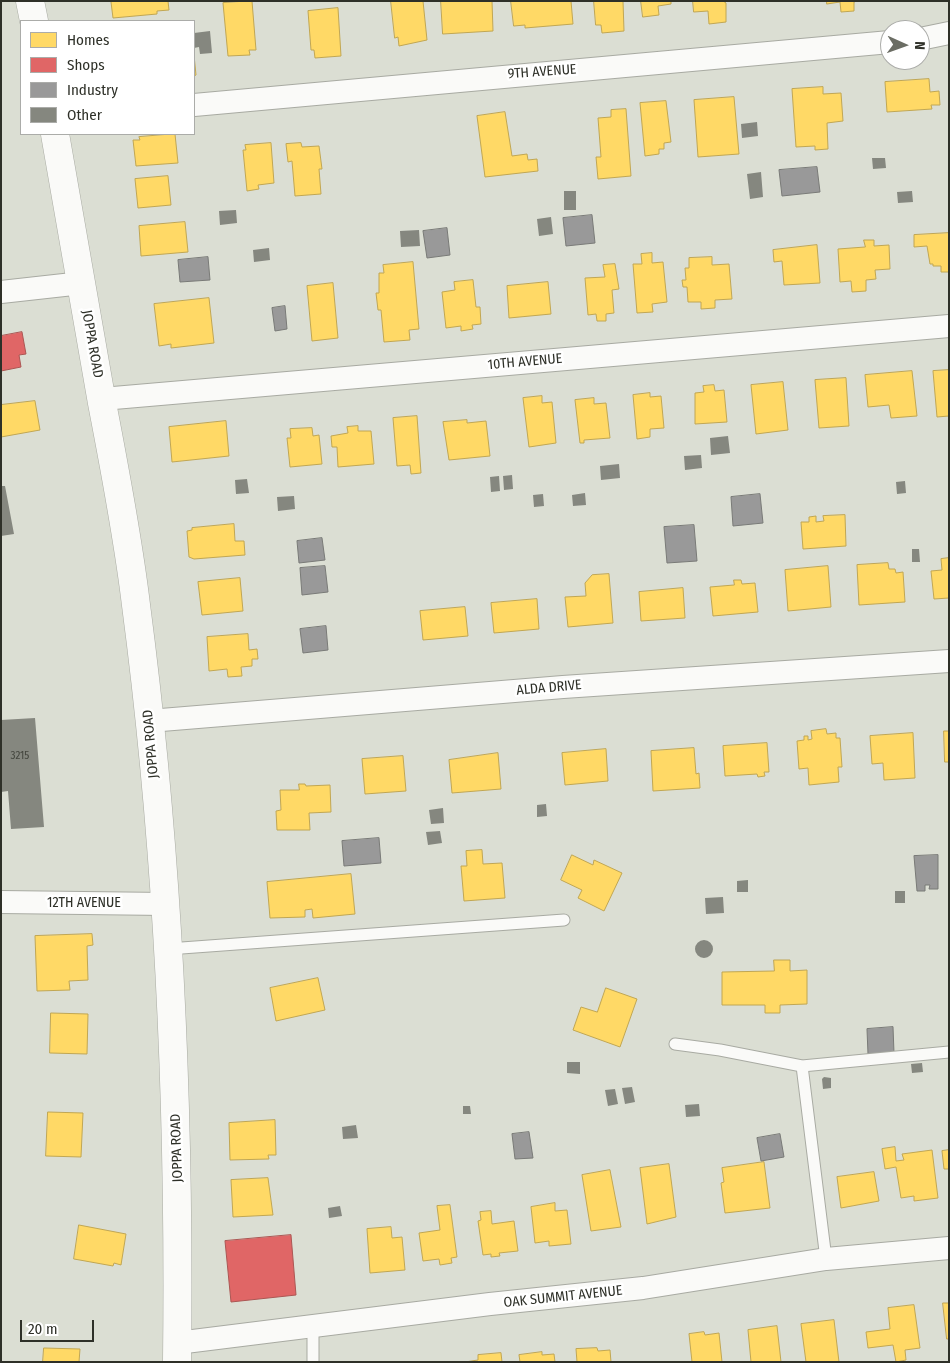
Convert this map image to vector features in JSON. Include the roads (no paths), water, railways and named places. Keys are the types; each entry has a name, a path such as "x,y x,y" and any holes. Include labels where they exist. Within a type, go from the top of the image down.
{"main road":[{"path":"30,1 34,20"},
{"name":"JOPPA ROAD","path":"55,135 135,594 149,721 166,904 168,949 178,1201 177,1352"}],"street":[{"path":"930,36 949,33"},
{"name":"9TH AVENUE","path":"195,105 494,76 632,66 880,43"},
{"path":"1,292 82,284"},
{"name":"10TH AVENUE","path":"102,399 949,326"},
{"name":"ALDA DRIVE","path":"149,721 573,686 949,661"},
{"name":"12TH AVENUE","path":"1,902 166,904"},
{"name":"OAK SUMMIT AVENUE","path":"177,1352 313,1326 643,1288 826,1259 949,1248"}],"lane":[{"path":"168,949 564,920"},
{"path":"674,1044 720,1050 802,1066 949,1052"},
{"path":"802,1066 826,1259"},
{"path":"313,1326 313,1362"}]}
